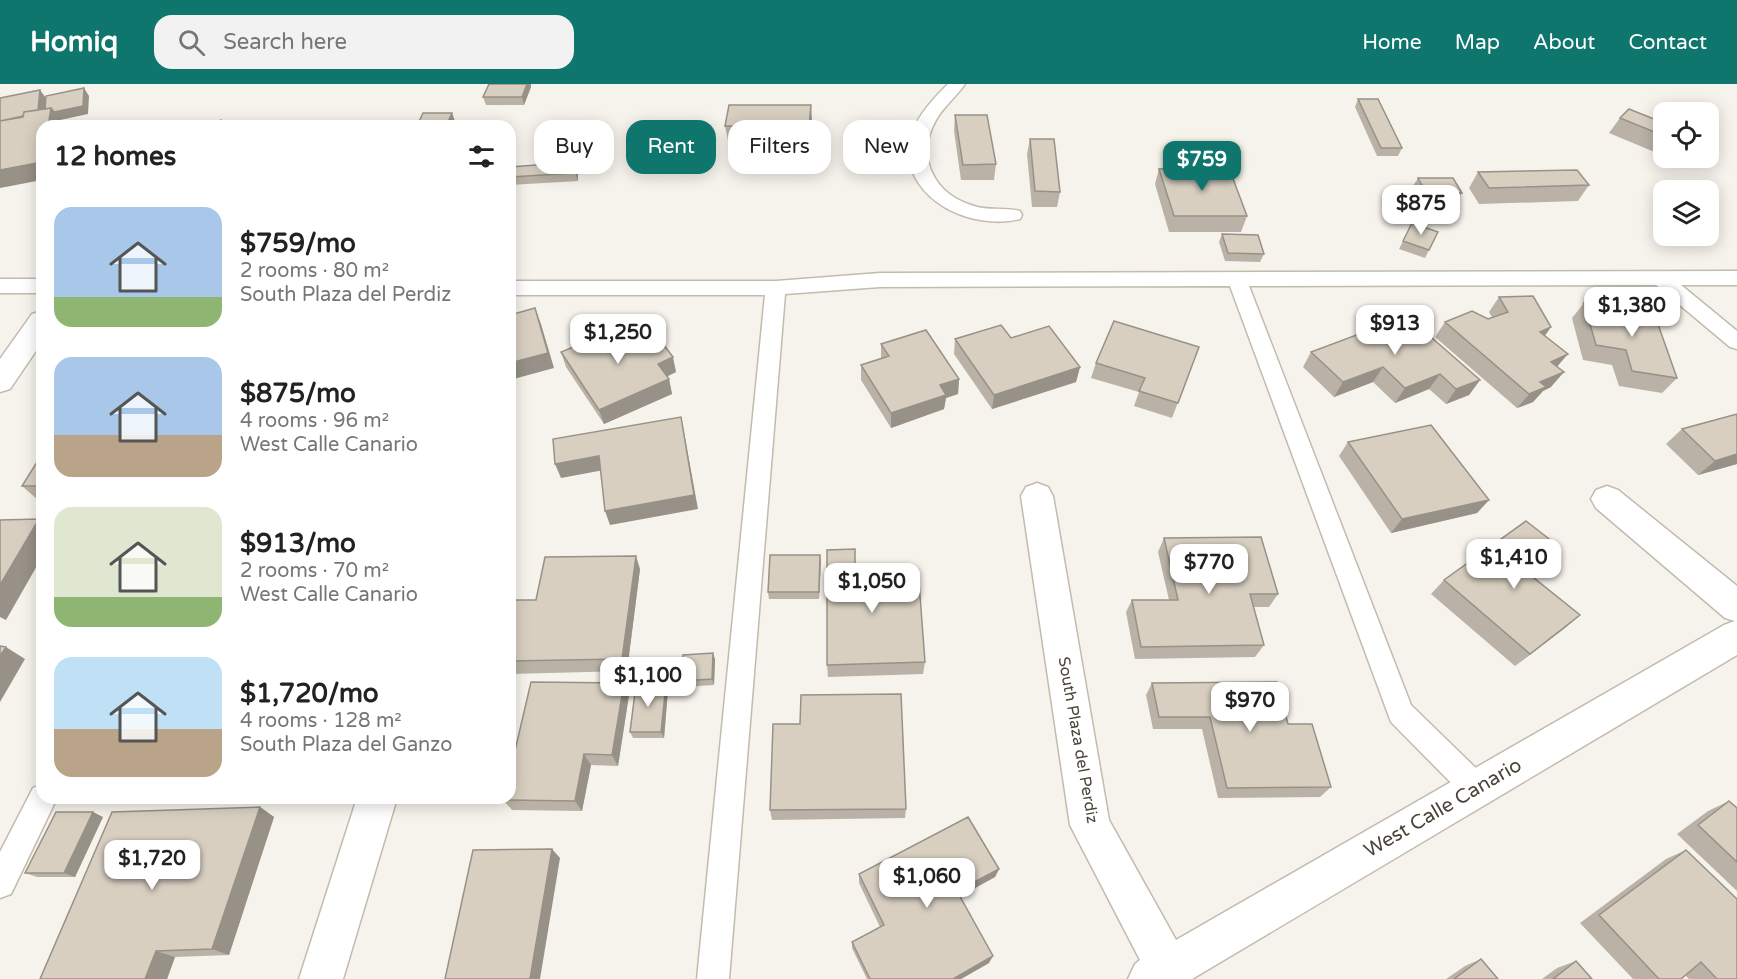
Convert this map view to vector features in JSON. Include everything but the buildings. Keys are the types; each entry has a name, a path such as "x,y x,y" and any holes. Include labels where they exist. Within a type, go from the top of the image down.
{"street":[{"path":"0,381 36,330"},
{"name":"South Plaza del Perdiz","path":"1037,496 1090,825 1159,973"},
{"path":"1607,499 1737,607"},
{"name":"West Calle Canario","path":"1159,973 1737,636"},
{"path":"321,979 375,804"}],"lane":[{"path":"957,84 944,97 923,129 917,157 922,176 933,190 951,204 973,214 996,218 1013,215"},
{"path":"1660,278 1737,342"},
{"path":"516,288 776,288 880,280 1737,278"},
{"path":"1237,279 1401,713 1476,789"},
{"path":"0,286 36,286"},
{"path":"712,979 776,288"},
{"path":"0,883 40,804"}]}
